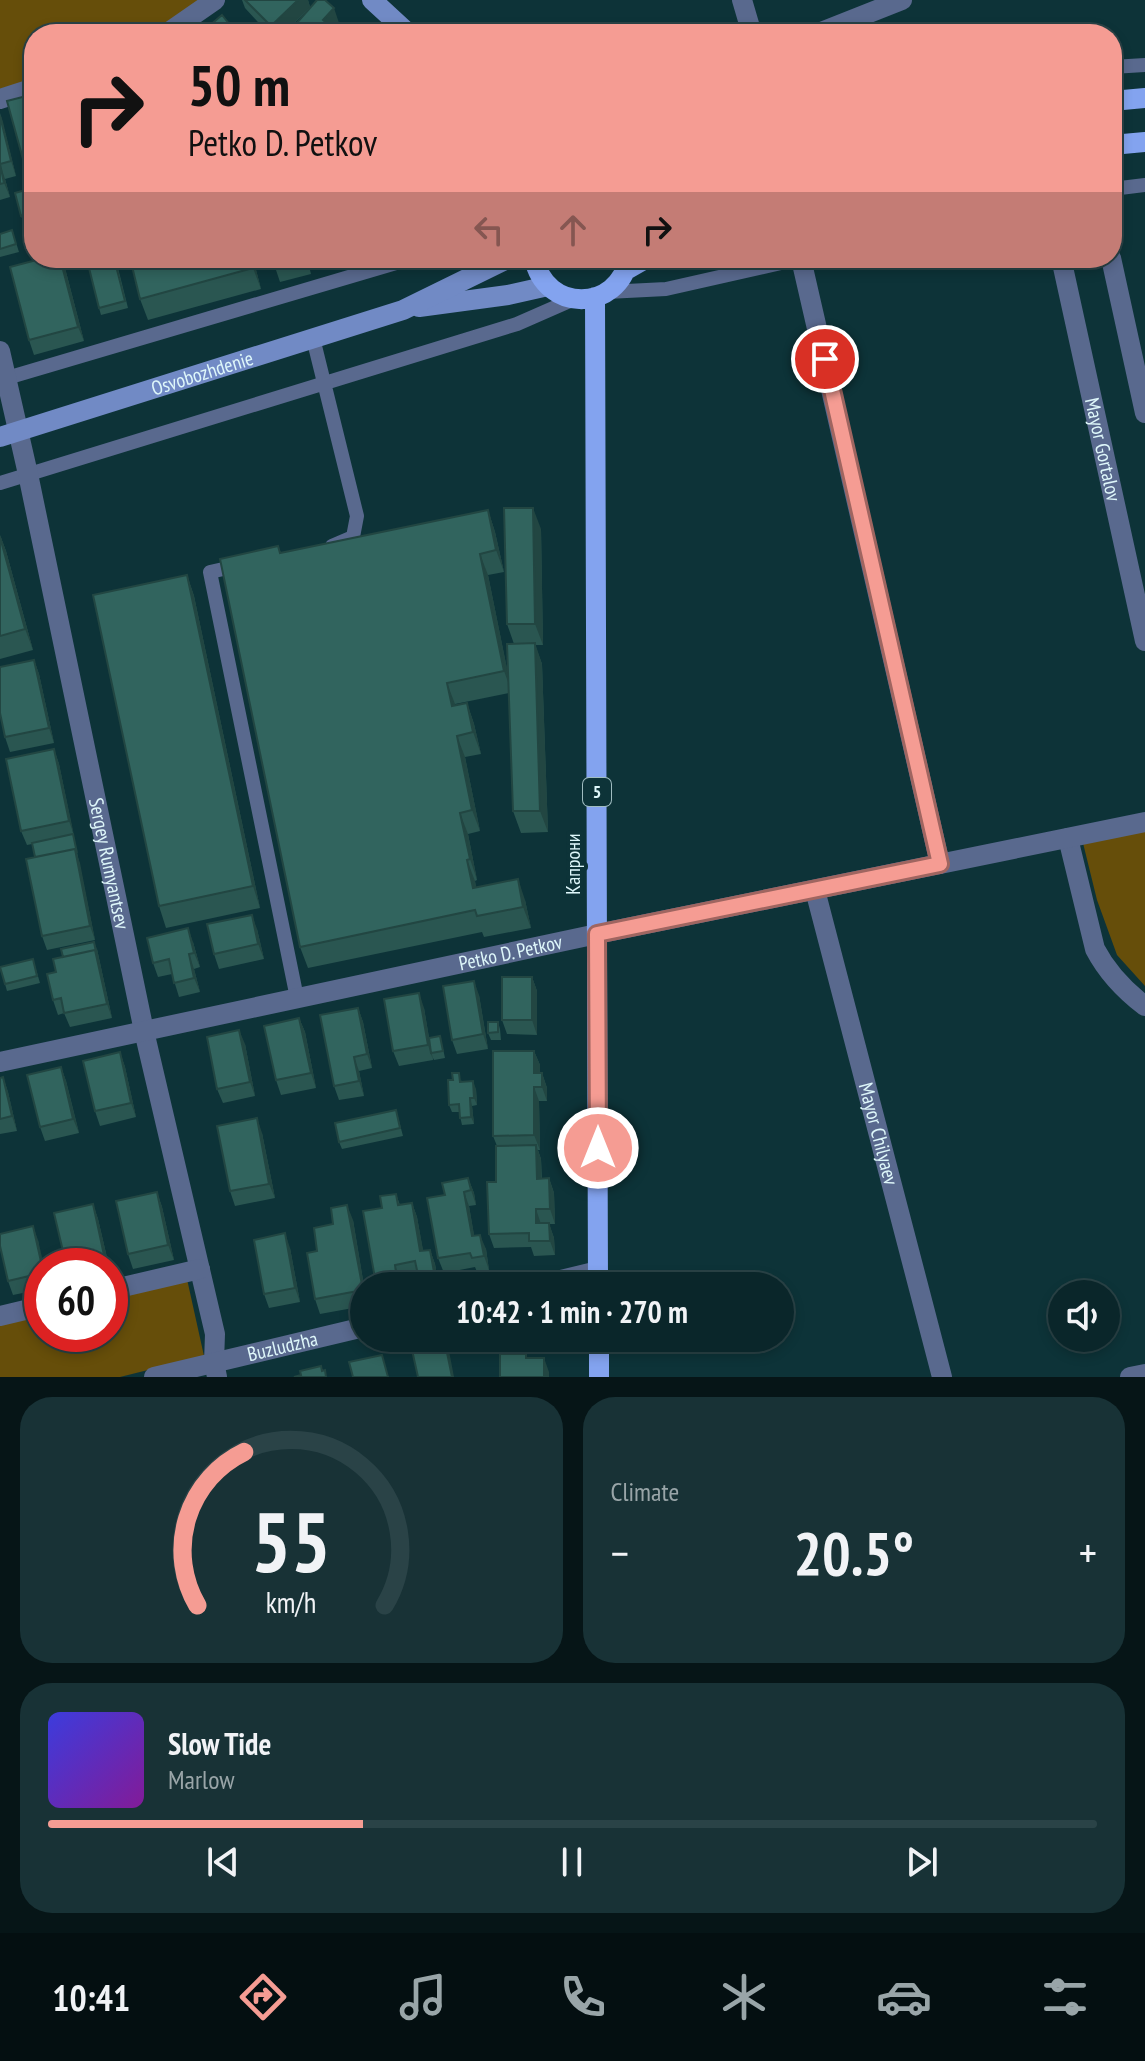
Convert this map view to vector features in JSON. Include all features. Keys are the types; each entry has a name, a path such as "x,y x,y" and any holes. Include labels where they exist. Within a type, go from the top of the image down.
{"main road":[{"path":"372,0 398,24"},
{"path":"1122,100 1145,98"},
{"path":"1122,144 1145,142"},
{"name":"Osvobozhdenie","path":"9,434 403,310 489,268"},
{"path":"537,268 548,286 574,299 601,295 618,282 625,268"},
{"name":"Osvobozhdenie","path":"403,310 548,286"},
{"name":"Капрони","path":"598,1272 601,295"},
{"path":"599,1352 599,1377"}],"street":[{"path":"180,24 215,0"},
{"path":"742,0 749,24"},
{"path":"841,24 902,0"},
{"path":"0,99 24,91"},
{"path":"804,268 940,864"},
{"name":"Mayor Gortalov","path":"1063,268 1145,641"},
{"path":"1113,268 1145,413"},
{"name":"Sergey Rumyantsev","path":"0,351 9,434 28,474 144,1031 215,1334 216,1370"},
{"name":"Petko D. Petkov","path":"0,1062 597,934 1145,822"},
{"path":"1068,838 1095,949 1112,976 1145,1006"},
{"name":"Mayor Chilyaev","path":"815,890 942,1377"},
{"path":"128,1286 200,1269"},
{"path":"0,1316 24,1310"},
{"name":"Buzludzha","path":"154,1377 216,1370 350,1331"},
{"path":"1130,1377 1145,1374"}],"lane":[{"path":"1122,66 1145,65"},
{"path":"1122,188 1145,185"},
{"path":"3,379 379,268"},
{"path":"601,295 666,289 758,268"},
{"path":"0,483 517,324 574,299"},
{"path":"313,338 357,516 353,537 316,550"},
{"path":"255,562 210,572 297,998"}],"shaded area":[{"path":"0,0 200,0 164,24 24,24 24,82 0,89"},
{"path":"1145,831 1145,986 1117,955 1097,900 1083,843"},
{"path":"187,1279 204,1356 120,1377 0,1377 0,1323 24,1317 24,1352 128,1352 128,1293"}],"building":[{"path":"245,0 298,0 273,24 269,24"},
{"path":"317,0 325,0 334,8 323,20 328,24 296,24"},
{"path":"222,15 229,24 211,24"},
{"path":"24,97 24,163 7,101"},
{"path":"0,116 11,161 0,164"},
{"path":"24,190 24,215 21,216 15,193"},
{"path":"12,230 16,244 0,249 0,234"},
{"path":"24,263 24,268 63,268 78,327 29,340 10,267"},
{"path":"89,268 117,268 125,301 99,308"},
{"path":"132,268 253,268 140,299"},
{"path":"504,508 533,508 535,624 507,624"},
{"path":"488,510 496,550 480,554 504,671 447,683 452,706 467,703 473,732 457,736 472,810 460,813 473,888 518,879 523,907 477,916 475,910 300,947 220,559 278,546 280,553"},
{"path":"0,537 25,629 0,636"},
{"path":"187,575 253,886 159,906 93,595"},
{"path":"535,643 540,811 513,811 507,644"},
{"path":"34,660 49,728 5,737 0,713 0,667"},
{"path":"54,749 69,821 21,831 6,759"},
{"path":"73,834 77,853 75,849 35,857 32,843"},
{"path":"75,849 90,926 42,936 26,859"},
{"path":"252,915 258,944 214,954 207,924"},
{"path":"188,928 194,953 189,954 194,978 174,983 169,959 153,963 147,938"},
{"path":"94,942 97,957 95,950 63,957 61,949"},
{"path":"95,950 107,1004 64,1013 61,998 53,1000 47,974 56,972 53,959"},
{"path":"33,959 37,976 5,984 0,967"},
{"path":"502,977 532,977 532,1020 502,1020"},
{"path":"474,981 483,1034 452,1040 443,986"},
{"path":"419,993 428,1045 393,1051 384,999"},
{"path":"358,1008 367,1054 354,1057 359,1081 334,1086 320,1015"},
{"path":"299,1018 311,1073 276,1080 264,1026"},
{"path":"488,1022 498,1022 498,1032 488,1033"},
{"path":"239,1030 250,1082 217,1089 207,1037"},
{"path":"440,1036 443,1051 431,1053 429,1038"},
{"path":"493,1051 534,1051 534,1073 542,1073 542,1087 534,1087 534,1135 493,1136"},
{"path":"120,1052 131,1103 95,1111 83,1061"},
{"path":"61,1067 73,1119 40,1127 27,1075"},
{"path":"452,1073 459,1073 460,1082 473,1081 471,1117 460,1118 459,1104 449,1105 448,1080 453,1080"},
{"path":"3,1077 12,1116 0,1119 0,1078"},
{"path":"396,1110 400,1128 339,1142 335,1123"},
{"path":"257,1118 269,1184 230,1191 217,1126"},
{"path":"536,1145 537,1179 549,1178 550,1209 536,1209 536,1223 549,1223 550,1241 529,1241 529,1233 489,1234 487,1182 496,1182 496,1146"},
{"path":"468,1178 471,1190 464,1192 472,1236 480,1235 484,1256 472,1258 470,1253 438,1258 427,1198 445,1195 442,1183"},
{"path":"157,1192 168,1245 128,1254 116,1201"},
{"path":"396,1194 398,1205 412,1203 420,1251 430,1250 434,1272 417,1272 415,1261 395,1265 396,1272 374,1272 363,1211 382,1208 380,1196"},
{"path":"93,1204 102,1248 62,1248 54,1213"},
{"path":"347,1205 360,1272 350,1272 350,1292 315,1299 307,1253 317,1251 314,1228 333,1224 331,1208"},
{"path":"33,1226 38,1248 24,1248 24,1277 8,1281 0,1234"},
{"path":"285,1233 295,1288 264,1294 254,1240"},
{"path":"412,1352 447,1352 452,1377 418,1377"},
{"path":"500,1354 544,1358 544,1377 500,1377"},
{"path":"382,1355 388,1377 353,1377 349,1362"},
{"path":"321,1366 326,1377 294,1377 301,1375 300,1371"}],"route":[{"path":"598,1148 597,934 940,864 825,359"}]}
